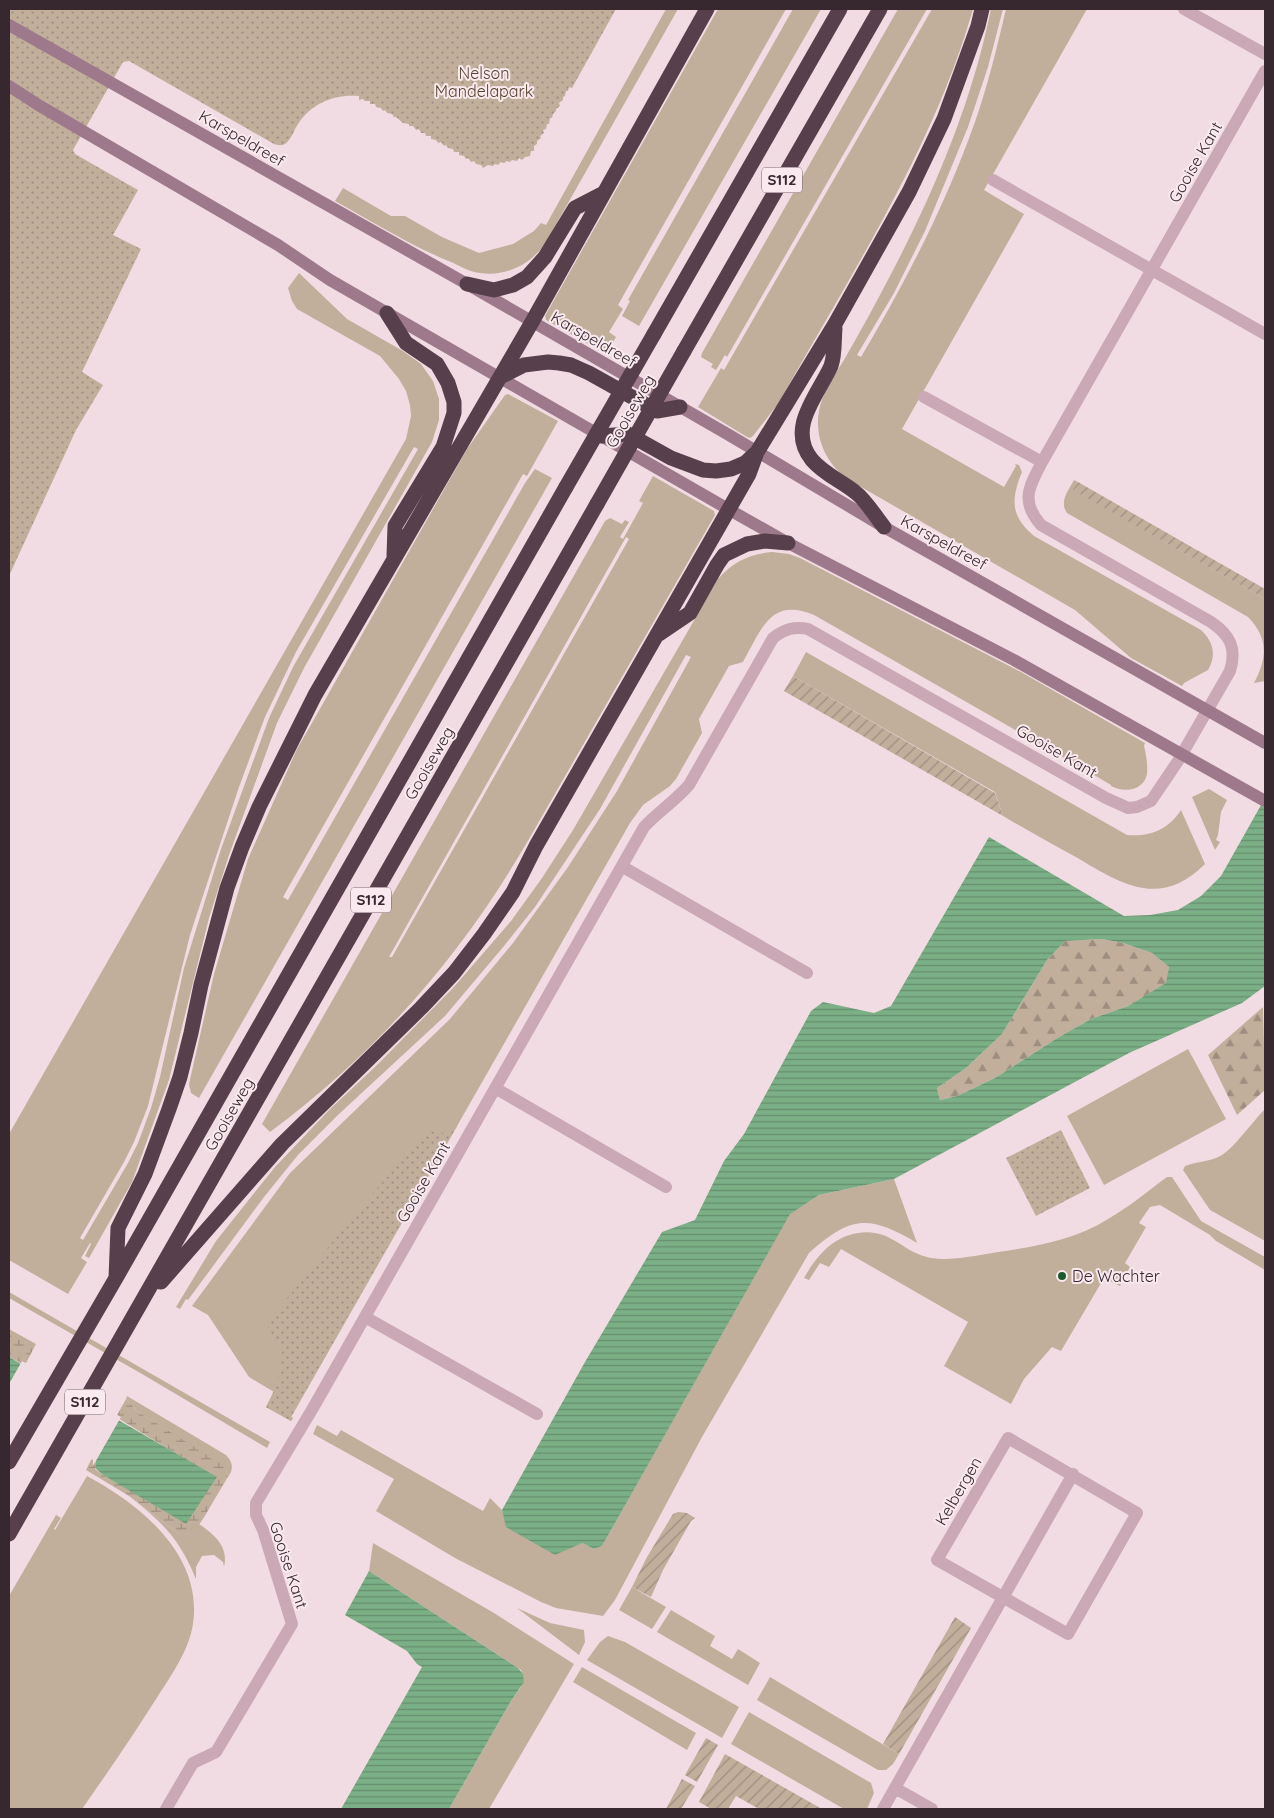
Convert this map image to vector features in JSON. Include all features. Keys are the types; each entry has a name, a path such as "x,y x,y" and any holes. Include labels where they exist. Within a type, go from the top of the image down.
{"highway":[{"path":"116,1278 118,1228 148,1168 177,1085 213,937 242,847 259,807 307,711 394,557 532,322 707,9"},
{"name":"Gooiseweg","path":"9,1462 116,1278 566,486 840,9"},
{"name":"Gooiseweg","path":"9,1534 880,9"},
{"path":"144,1300 282,1144 454,974 513,892 541,838 748,474 757,452 835,324 909,192 944,119 978,26 982,9"},
{"path":"467,284 494,290 512,285 527,277 545,257 575,208 604,193"},
{"path":"387,313 406,343 437,364 448,383 454,402 454,413 443,447 395,526 394,557"},
{"path":"835,324 832,364 811,402 804,420 802,429 803,439 812,459 822,469 857,493 884,527"},
{"path":"499,378 524,365 548,362 559,363 571,365 589,373 657,411 680,407"},
{"path":"601,436 628,434 671,458 703,470 731,469 745,463 757,452"},
{"path":"656,636 690,613 724,555 747,544 765,541 788,543"}],"main road":[{"name":"Karspeldreef","path":"9,25 467,284 884,527 1263,742"},
{"path":"9,86 278,245 330,280 728,509 788,543 1014,660 1265,801"}],"street":[{"path":"1184,9 1265,54"},
{"name":"Gooise Kant","path":"166,1809 193,1763 216,1752 292,1624 263,1530 256,1515 256,1503 313,1408 623,867 644,827 657,813 676,800 689,785 773,638 782,631 792,627 808,629 1112,801 1128,808 1138,807 1151,801 1182,754 1230,671 1233,661 1230,642 1225,634 1211,622 1041,525 1030,509 1028,494 1030,484 1042,462 1265,71"},
{"path":"993,180 1265,334"},
{"path":"924,396 1042,462"},
{"path":"623,867 807,974"},
{"path":"495,1088 666,1187"},
{"path":"365,1317 537,1414"},
{"name":"Kelbergen","path":"1008,1438 1073,1474 1137,1512 1068,1634 937,1560 1008,1438"},
{"path":"883,1809 1073,1474"},
{"path":"895,1788 932,1809"}],"green space":[{"name":"Nelson Mandelapark","path":"9,9 616,9 572,88 569,87 568,91 566,91 563,100 559,103 560,106 556,109 552,118 550,118 549,124 543,130 544,133 540,136 541,138 537,141 534,151 531,151 530,156 522,160 519,158 517,161 501,162 498,165 488,165 483,168 474,161 471,162 468,158 466,159 464,156 459,155 459,152 454,152 453,149 448,148 446,145 444,146 441,142 438,143 436,140 431,139 431,136 421,133 419,129 416,130 413,126 403,123 392,114 376,107 375,104 370,104 370,101 359,100 359,96 332,98 317,105 298,124 285,144 275,144 129,61 123,62 73,150 75,154 138,190 113,235 141,249 82,372 103,385 76,430 9,576"},
{"path":"666,9 678,9 546,242 526,263 509,271 499,273 490,274 473,271 436,256 335,201 343,188 391,216 405,216 442,237 479,253 513,244 534,231 541,223 546,225"},
{"path":"718,9 786,9 618,305 623,309 609,332 616,337 606,354 546,320 545,316"},
{"path":"793,9 821,9 639,326 622,316 630,301 628,300"},
{"path":"898,9 927,9 727,357 725,355 716,370 711,367 713,364 701,357 702,353"},
{"path":"932,9 973,9 957,60 937,109 891,205 786,390 753,436 747,437 698,407 721,368 724,370"},
{"path":"991,9 1003,9 988,67 968,127 925,231 894,293 857,355 861,357 893,301 938,213 964,153 980,108 1006,9 1087,9 984,190 1024,214 902,429 1004,487 1016,466 1015,464 1019,465 1022,472 1016,491 1015,507 1020,521 1026,529 1034,536 1201,630 1211,644 1213,654 1211,664 1208,670 1184,683 1182,686 1131,658 1075,610 849,480 834,467 820,441 818,421 823,398 891,274 937,178 974,78"},
{"path":"299,273 347,319 403,351 421,364 433,381 439,399 439,420 432,442 304,668 277,723 229,855 209,918 169,1080 132,1182 89,1258 85,1256 90,1243 81,1258 87,1262 68,1294 9,1260 9,1134 406,439 411,416 410,405 406,391 399,379 380,356 297,309 288,288","holes":["414,447 418,449 293,667 269,718 221,849 184,968 160,1077 151,1108 138,1143 128,1163 83,1240 80,1238 124,1162 148,1106 190,935 239,787 265,717 296,652"]},
{"path":"508,394 558,421 527,476 523,474 283,897 288,900 525,483 535,469 552,478 199,1098 191,1093 189,1084 214,974 248,859 297,749 467,449 505,395"},
{"path":"653,476 714,511 715,515 529,839 475,923 446,962 381,1035 346,1069 270,1132 262,1124 605,521 610,518 622,524 625,520 629,522 620,537 623,539 643,503 639,501","holes":["626,537 629,539 392,957 389,957"]},
{"path":"1074,480 1078,482 1074,490 1265,599 1265,681 1254,683 1262,665 1264,649 1260,633 1248,617 1067,513 1064,501"},
{"path":"1078,482 1265,589 1265,599 1073,490"},
{"path":"772,552 789,554 800,558 1021,672 1145,743 1147,774 1145,780 1137,787 1127,790 1111,786 814,615 799,610 787,610 777,613 762,628 743,662 729,666 699,719 702,733 676,779 670,786 643,805 630,823 291,1417 293,1418 291,1421 266,1407 274,1392 249,1377 208,1315 192,1306 290,1173 450,1019 513,943 568,867 617,791 691,657 686,655 600,809 535,907 445,1016 339,1114 298,1155 264,1197 188,1300 186,1299 180,1309 176,1307 216,1241 275,1167 330,1109 376,1066 453,988 511,921 573,830 718,579 742,560"},
{"path":"806,652 1127,835 1143,835 1158,831 1170,823 1181,810 1205,864 1188,878 1172,886 1155,889 1124,883 1107,875 1003,816 995,792 793,676"},
{"path":"793,676 995,793 1003,816 784,691"},
{"path":"1209,789 1227,800 1221,812 1216,840 1220,842 1215,850 1192,797"},
{"path":"1102,939 1123,943 1152,953 1169,967 1167,983 1128,1006 1091,1019 995,1078 957,1096 940,1100 937,1088 966,1068 1002,1034 1047,960 1065,941"},
{"path":"1263,1007 1265,1090 1237,1115 1208,1055"},
{"path":"1188,1049 1226,1119 1104,1185 1067,1116"},
{"path":"1265,1109 1265,1241 1210,1210 1183,1170 1185,1166 1222,1155"},
{"path":"457,1126 291,1417 293,1418 291,1421 266,1407 278,1380 282,1359 282,1351 272,1339 268,1328 275,1312 358,1210 421,1137 430,1132 446,1133"},
{"path":"1061,1130 1090,1188 1036,1216 1006,1158"},
{"path":"1167,1177 1172,1177 1201,1221 1265,1257 1265,1270 1160,1205 1150,1207 1139,1223 1146,1227 1125,1263 1130,1267 1120,1286 1104,1278 1061,1351 1052,1347 1024,1379 1011,1404 944,1366 968,1322 841,1249 829,1267 820,1263 809,1280 804,1278 814,1263 833,1243 858,1233 870,1232 880,1234 921,1255 939,1259 970,1257 1052,1242 1095,1227 1131,1204"},
{"path":"894,1179 917,1243 886,1227 861,1223 837,1231 809,1253 702,1437 615,1600 603,1616 556,1608 541,1602 455,1558 376,1511 394,1479 313,1434 317,1425 337,1436 341,1430 483,1511 490,1498 502,1510 507,1527 582,1543 594,1549 602,1546 789,1214 819,1195"},
{"path":"9,1292 270,1442 267,1448 9,1298"},
{"path":"9,1329 36,1344 25,1365 9,1357"},
{"path":"127,1396 226,1455 232,1466 228,1477 226,1470 137,1411 126,1399"},
{"path":"126,1399 137,1411 221,1464 226,1470 228,1477 202,1520 194,1531 190,1533 185,1535 179,1534 129,1496 86,1470 92,1458 96,1460 95,1469 117,1483 213,1482 216,1478 116,1417"},
{"path":"87,1476 128,1502 147,1517 178,1554 188,1576 194,1599 191,1634 184,1652 169,1679 82,1809 9,1809 9,1596 56,1515 61,1518 55,1530"},
{"path":"129,1496 179,1534 190,1532 199,1524 205,1528 223,1548 224,1567 223,1562 214,1555 202,1556 196,1567 196,1579 190,1565 169,1532"},
{"path":"678,1512 687,1513 695,1518 691,1521 663,1570 651,1597 632,1587 647,1557 673,1514"},
{"path":"373,1543 494,1613 574,1664 489,1809 449,1809 523,1683 521,1670 369,1571"},
{"path":"632,1587 666,1607 652,1629 619,1610"},
{"path":"517,1608 550,1623 584,1630 585,1642 579,1655"},
{"path":"671,1610 715,1636 710,1646 732,1659 738,1649 760,1663 748,1685 657,1632"},
{"path":"955,1617 971,1628 899,1754 883,1744"},
{"path":"608,1636 625,1642 739,1707 722,1738 587,1660 600,1642"},
{"path":"582,1667 696,1733 687,1750 573,1682"},
{"path":"770,1677 899,1754 893,1764 886,1770 878,1770 757,1700"},
{"path":"749,1712 871,1783 874,1793 867,1809 844,1809 731,1744"},
{"path":"706,1738 718,1745 697,1782 685,1775"},
{"path":"725,1754 822,1809 759,1809 736,1796 728,1809 711,1809 699,1802"},
{"path":"682,1779 695,1786 681,1809 666,1809"}],"shaded area":[{"path":"1265,798 1265,986 1242,1003 1129,1053 894,1179 819,1195 790,1214 602,1546 594,1549 582,1543 555,1555 506,1527 502,1510 585,1362 662,1232 695,1220 724,1161 744,1134 811,1011 823,1002 874,1013 891,1006 989,837 1124,916 1150,915 1178,910 1201,896 1221,876","holes":["1102,939 1123,943 1152,953 1169,967 1166,983 1128,1006 1091,1019 995,1078 957,1096 940,1100 937,1088 966,1068 1002,1034 1047,960 1065,941"]},
{"path":"9,1357 217,1477 186,1524 103,1475 95,1468 96,1460 9,1408"},
{"path":"369,1571 518,1668 523,1674 524,1682 511,1701 449,1809 341,1809 422,1667 417,1664 407,1651 345,1615"}],"pier":[{"path":"22,1361 35,1368 37,1373 42,1372 68,1388 70,1392 75,1392 101,1407 104,1412 108,1410 121,1417 93,1466 93,1460 9,1411 9,1384"}],"place":[{"name":"De Wachter","path":"1062,1276"}]}
